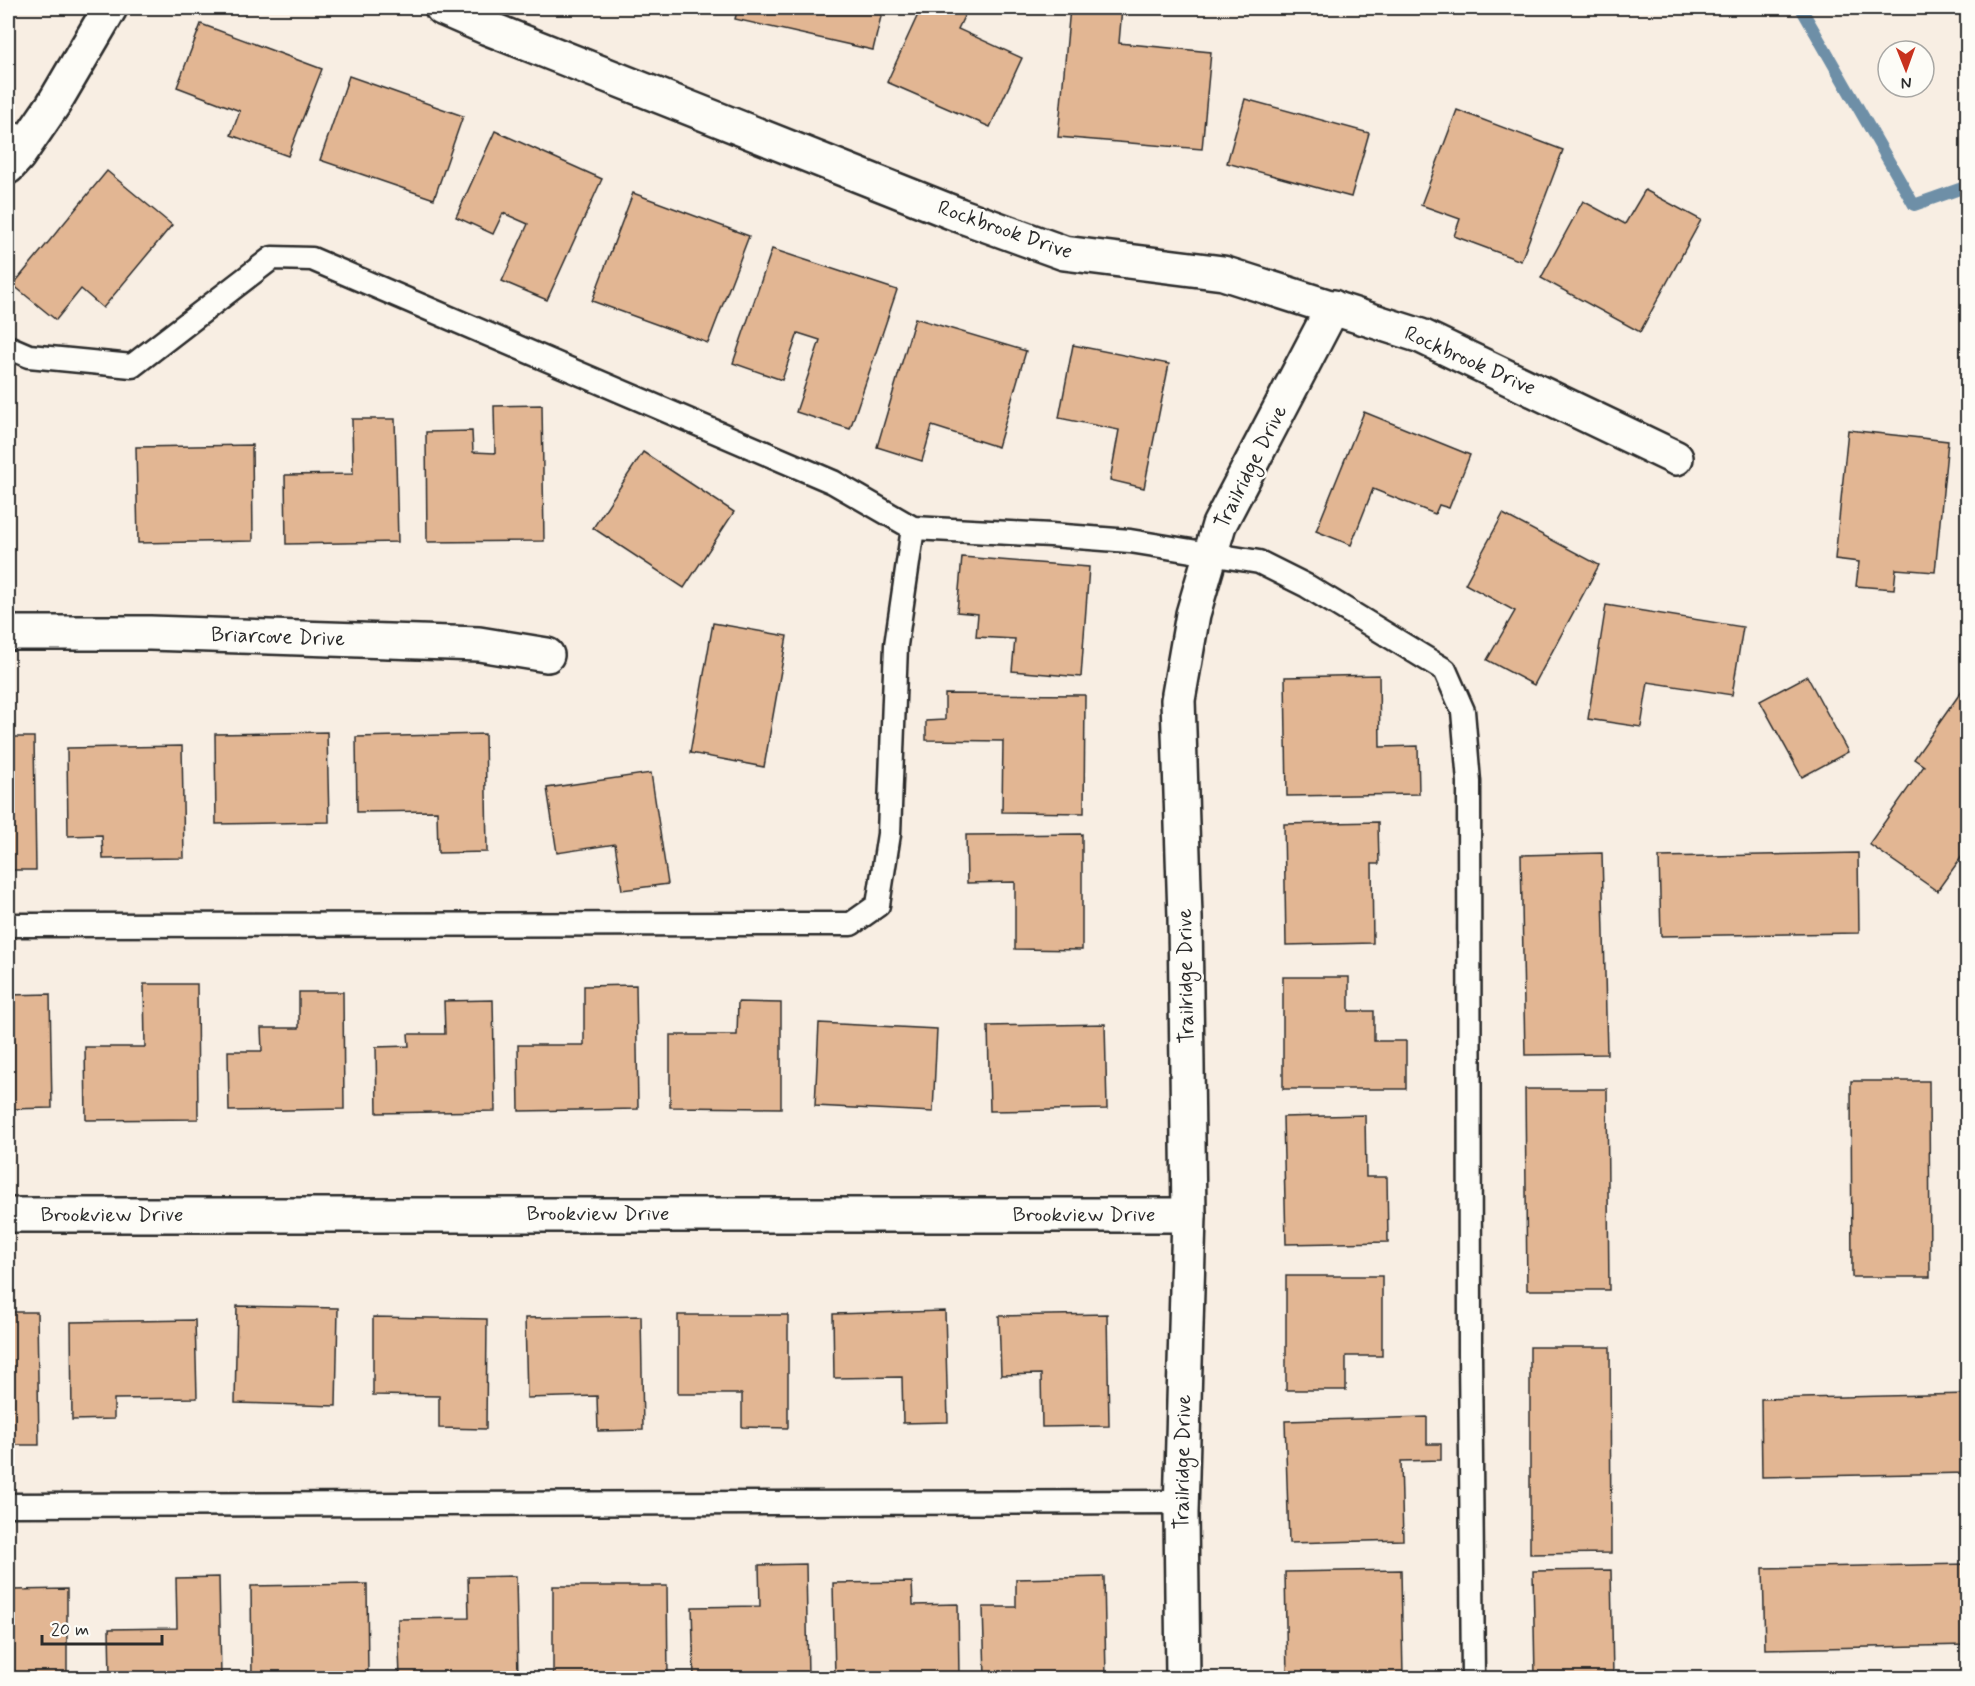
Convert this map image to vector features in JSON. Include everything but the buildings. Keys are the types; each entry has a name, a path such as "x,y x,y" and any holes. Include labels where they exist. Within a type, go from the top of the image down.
{"street":[{"path":"8,167 18,156 18,136 53,105 110,8"},
{"name":"Rockbrook Drive","path":"442,8 959,215 1064,254 1223,273 1421,336 1676,458"},
{"name":"Trailridge Drive","path":"1183,1678 1182,1502 1189,1215 1185,917 1178,700 1193,614 1219,525 1333,307"},
{"name":"Briarcove Drive","path":"8,633 150,633 479,644 547,655"},
{"name":"Brookview Drive","path":"8,1215 1189,1215"}],"lane":[{"path":"8,347 28,356 132,366 272,258 312,259 833,482 913,528 1119,540 1259,562 1288,576 1445,670 1463,711 1469,782 1473,1678"},
{"path":"8,925 851,924 878,905 889,834 896,645 913,528"},
{"path":"8,1505 1182,1502"}],"waterway":[{"path":"1801,8 1914,205 1968,186"}]}
